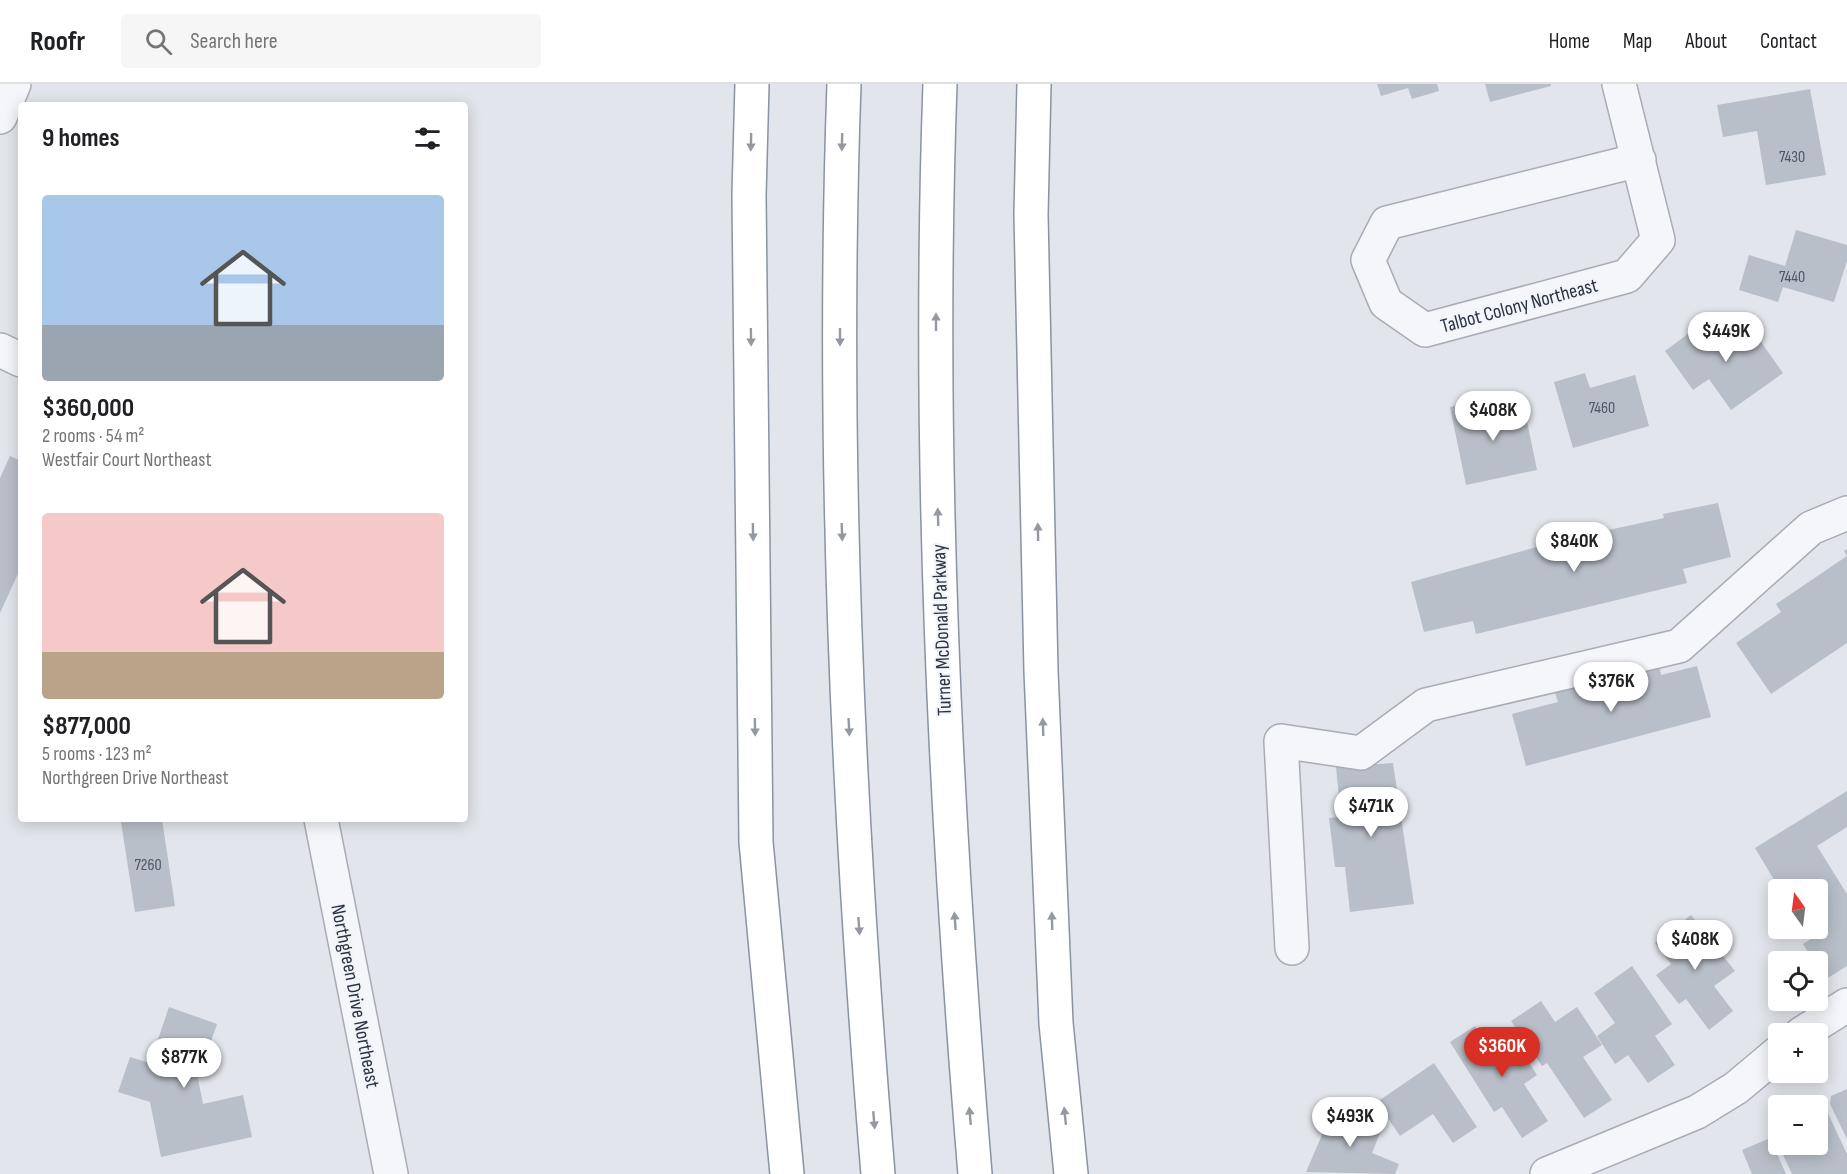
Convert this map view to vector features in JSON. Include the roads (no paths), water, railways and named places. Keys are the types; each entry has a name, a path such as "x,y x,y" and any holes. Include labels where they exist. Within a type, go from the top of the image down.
{"highway":[{"path":"752,84 750,207 756,842 787,1174"},
{"path":"844,84 840,317 847,687 855,868 878,1174"},
{"name":"Turner McDonald Parkway","path":"940,84 936,329 943,684 951,862 975,1174"},
{"path":"1034,84 1031,215 1041,670 1056,1023 1071,1174"}],"street":[{"path":"0,117 14,84"},
{"name":"Talbot Colony Northeast","path":"1619,84 1639,160 1658,240 1627,276 1425,330 1386,303 1368,260 1387,223 1639,160"},
{"path":"0,350 18,359"},
{"path":"1292,948 1281,741 1361,753 1426,705 1679,646 1811,528 1847,513"},
{"name":"Northgreen Drive Northeast","path":"322,822 391,1174"},
{"path":"1819,1023 1847,1005"},
{"path":"1547,1174 1697,1112 1736,1088 1768,1061"}]}
